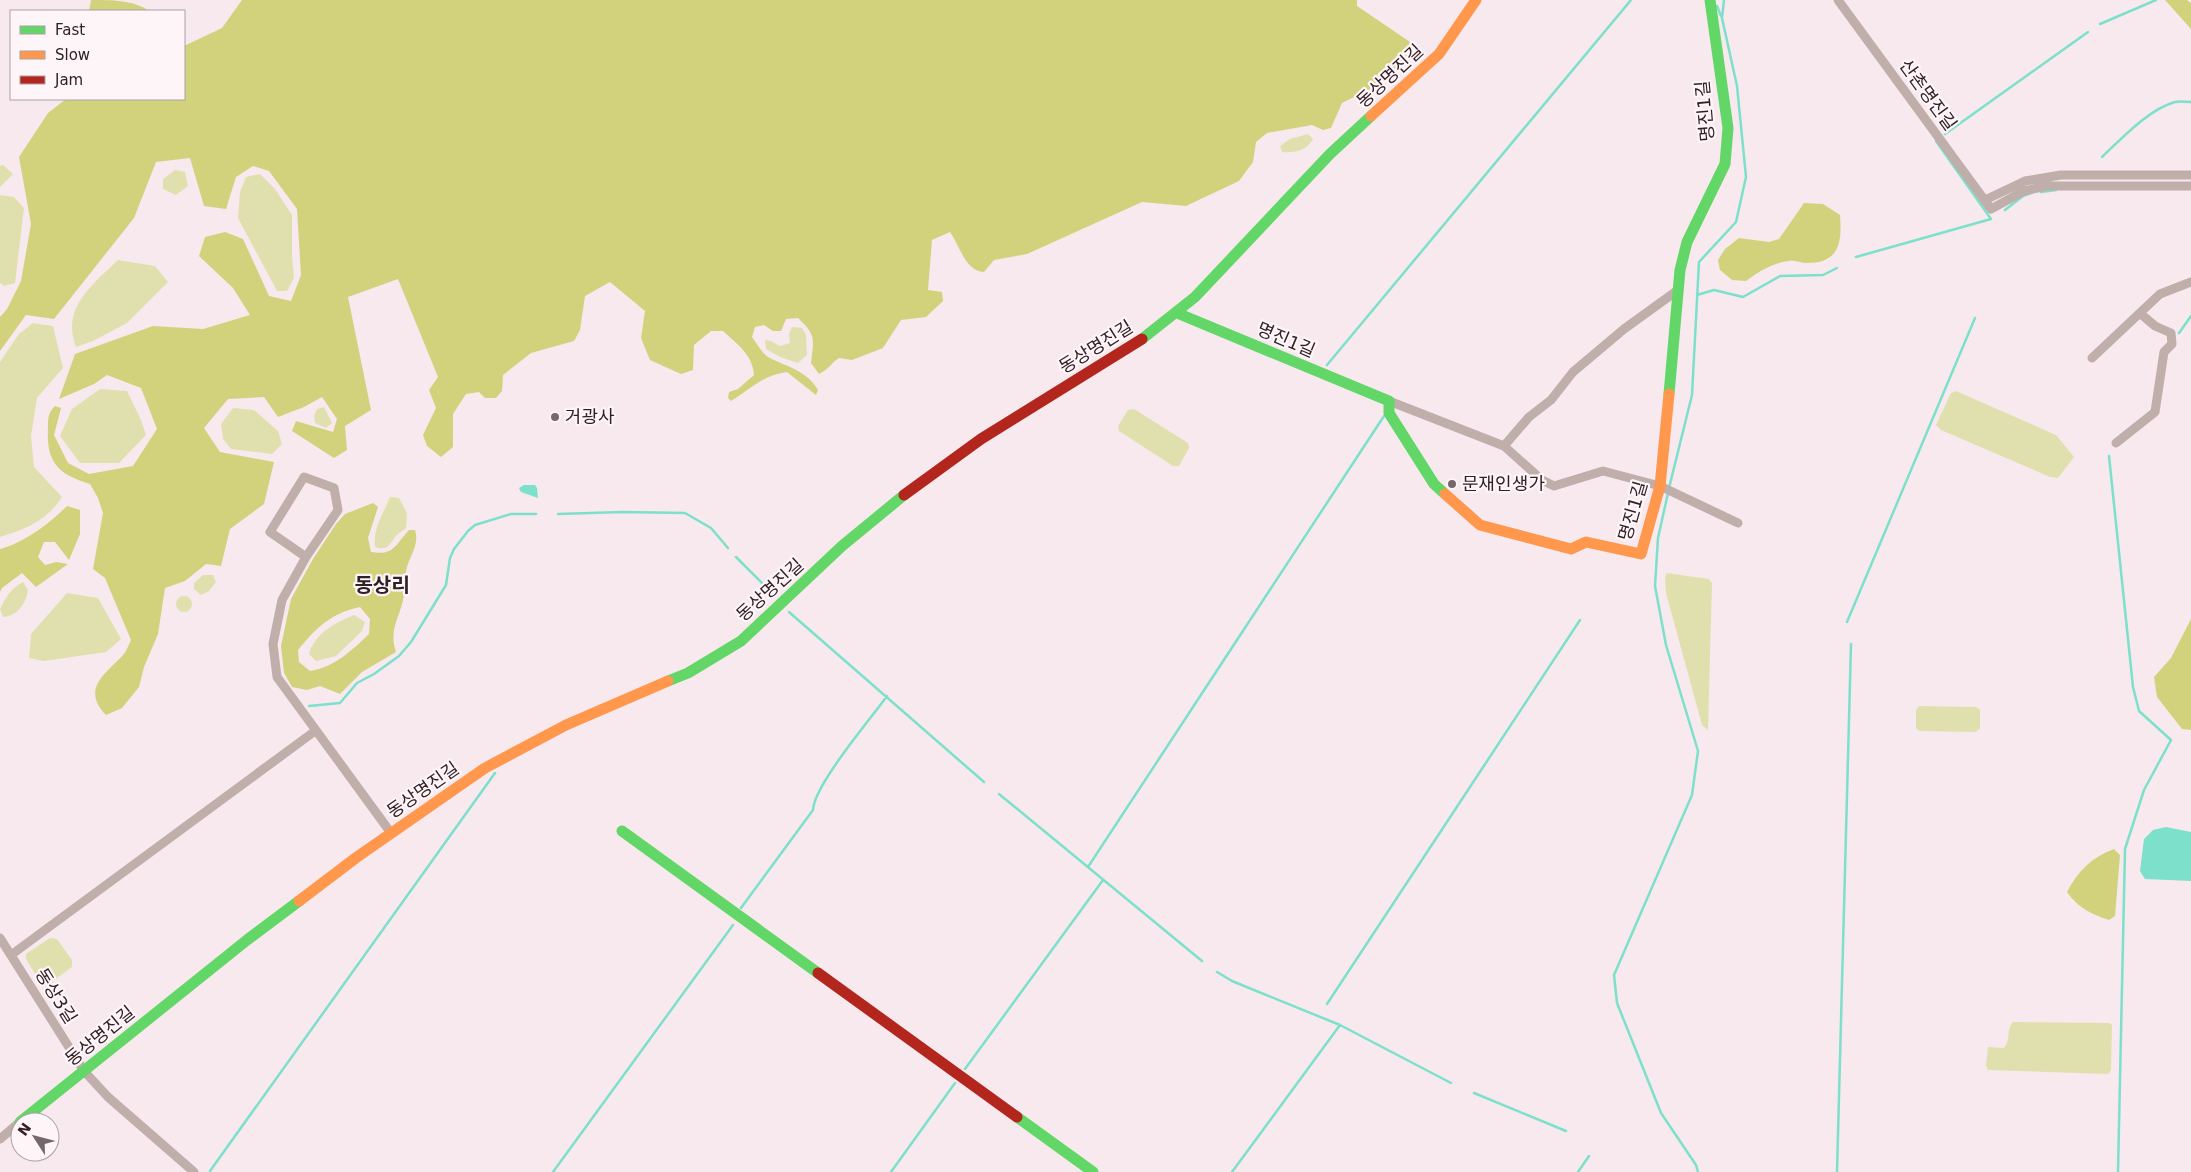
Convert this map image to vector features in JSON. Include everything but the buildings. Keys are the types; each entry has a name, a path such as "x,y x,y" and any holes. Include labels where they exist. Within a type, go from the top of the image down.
{"street":[{"name":"동상명진길","path":"33,1112 247,940 391,833 485,768 566,725 688,673 726,651 741,641 906,492 950,459 1139,342 1177,313 1195,297 1330,154 1439,54 1476,0"},
{"name":"명진1길","path":"1177,313 1389,401 1389,413 1434,484 1480,525 1572,549 1586,542 1641,554 1660,486 1678,290 1686,242 1725,164 1728,128 1710,0"},
{"name":"산촌명진길","path":"1838,0 1991,209 2024,192 2047,186 2191,186"},
{"path":"1985,200 2025,181 2061,175 2191,175"},
{"path":"2092,358 2141,314 2160,294 2191,282"},
{"path":"1504,446 1529,417 1552,400 1572,372 1624,329 1678,290"},
{"path":"2116,443 2155,412 2164,352 2172,344 2171,333 2155,326 2141,314"},
{"path":"1389,401 1504,446 1542,480 1554,486 1603,470 1660,486 1738,522"},
{"path":"306,557 270,532 304,477 334,488 338,510 306,557 282,600 273,644 277,678 391,833"},
{"path":"11,955 316,731"},
{"path":"622,831 1093,1172"},
{"name":"동상3길","path":"0,938 84,1071 108,1097 194,1172"},
{"name":"동상명진길","path":"0,1139 10,1130"}],"shaded area":[{"path":"91,0 130,3 148,10 89,10"},
{"path":"242,0 1357,0 1357,6 1413,44 1401,65 1384,81 1342,103 1331,128 1323,130 1312,125 1267,133 1256,142 1253,162 1239,181 1186,206 1142,202 1027,254 994,260 984,272 977,271 968,263 950,232 932,240 928,290 942,292 943,301 926,317 901,320 883,348 852,360 839,358 819,374 811,363 813,342 811,333 798,318 786,319 781,331 773,331 764,325 755,327 752,337 767,357 803,374 818,390 816,395 787,372 770,376 731,401 728,398 729,392 738,389 754,375 751,362 747,356 739,345 723,331 711,331 694,345 693,370 681,374 650,360 641,338 645,311 610,282 585,296 580,330 574,341 531,353 503,375 502,391 496,398 485,398 479,392 466,394 453,414 453,447 441,457 427,446 423,435 436,408 429,390 438,377 398,279 348,297 371,410 345,426 347,450 334,458 292,431 296,421 333,432 337,419 322,397 304,407 278,417 264,397 228,399 204,428 220,452 274,462 264,504 230,529 221,566 206,564 185,581 165,588 158,634 144,667 139,687 122,708 106,715 95,697 96,689 99,681 124,654 131,640 105,578 93,569 103,513 98,498 90,484 62,471 52,458 48,439 50,413 55,406 61,408 54,435 68,463 89,474 133,466 157,429 141,388 107,375 94,384 59,399 75,354 153,326 203,329 250,315 233,288 199,256 205,237 225,232 243,239 269,296 291,301 301,275 297,209 269,171 253,166 236,177 226,209 204,206 190,158 156,162 134,218 54,319 26,315 0,351 0,317 7,309 21,281 31,224 19,157 48,113 65,100 185,100 185,46 222,28"},
{"path":"2165,0 2187,0 2191,3 2191,29"},
{"path":"1308,134 1313,139 1304,149 1282,152 1280,146 1290,139"},
{"path":"3,165 13,174 0,187 0,166"},
{"path":"175,170 185,172 188,186 176,195 163,189 163,179"},
{"path":"260,174 275,189 292,215 294,278 287,291 277,291 238,218 240,192 246,177"},
{"path":"0,195 14,197 24,208 15,283 4,286 0,283"},
{"path":"1804,203 1823,204 1840,215 1839,242 1837,249 1832,255 1818,262 1790,261 1776,264 1746,281 1732,280 1720,270 1718,260 1725,249 1739,238 1769,242 1779,239"},
{"path":"118,260 155,266 168,282 127,323 93,341 76,347 72,333 76,309 89,288"},
{"path":"33,323 53,326 63,368 37,398 31,436 34,467 62,497 49,513 35,523 0,537 0,362 19,334"},
{"path":"792,327 802,328 806,335 807,355 798,363 780,357 766,349 765,340 780,346 790,343 789,334"},
{"path":"100,389 127,391 146,435 119,463 80,463 60,436 72,409"},
{"path":"1956,391 2056,435 2074,457 2058,478 2050,477 1941,430 1936,425 1951,393"},
{"path":"324,407 332,423 326,428 315,423 314,416 317,409"},
{"path":"233,408 254,410 278,431 282,444 272,454 231,449 223,439 221,424"},
{"path":"1134,409 1188,443 1189,448 1179,466 1173,466 1119,431 1118,426 1128,410"},
{"path":"524,485 535,485 538,498 521,492 519,488"},
{"path":"390,497 399,498 407,513 406,528 386,548 375,547 377,527"},
{"path":"373,503 378,507 368,538 371,552 389,551 397,545 409,530 415,530 415,546 407,566 404,595 394,629 393,636 396,652 362,672 340,694 320,686 307,690 292,687 284,673 281,646 291,599 313,559 336,524 345,514","holes":["360,607 370,619 369,634 335,662 310,671 299,662 298,650 318,628 332,617"]},
{"path":"67,506 80,510 80,534 69,560 55,542 44,542 38,557 45,565 56,562 68,564 36,587 22,573 2,588 0,592 0,549 36,532"},
{"path":"1667,573 1709,579 1712,583 1708,730 1702,725 1666,593 1665,577"},
{"path":"203,575 213,575 216,582 209,591 201,595 194,589 194,583"},
{"path":"23,582 28,590 23,604 13,614 3,617 0,609 4,601 12,590"},
{"path":"67,593 98,598 121,639 106,652 44,661 29,658 31,634"},
{"path":"184,596 192,604 184,612 176,604"},
{"path":"354,615 365,622 362,631 336,656 316,661 309,654 316,640 333,625"},
{"path":"2191,619 2191,730 2182,729 2157,697 2154,677 2171,658"},
{"path":"1919,706 1976,707 1980,710 1980,729 1975,732 1919,731 1916,728 1916,710"},
{"path":"2166,827 2191,832 2191,881 2145,879 2140,871 2144,839 2153,830"},
{"path":"2114,849 2120,855 2115,916 2109,920 2085,910 2067,892 2086,866 2099,856"},
{"path":"50,938 57,939 72,960 72,967 46,986 42,985 26,959 26,954"},
{"path":"2013,1022 2109,1023 2112,1025 2111,1070 2108,1074 1988,1070 1986,1066 1988,1047 2004,1048"}],"waterway":[{"path":"1327,365 1631,0"},
{"path":"1669,488 1692,395 1699,262 1736,222 1746,177 1737,86 1722,18 1724,0"},
{"path":"2100,24 2156,0"},
{"path":"1717,6 1721,16"},
{"path":"1945,134 2088,32"},
{"path":"2102,157 2136,125 2155,111 2175,102 2191,102"},
{"path":"1856,257 1991,219 1936,141"},
{"path":"2041,192 2056,190"},
{"path":"2005,210 2023,196 2031,193"},
{"path":"1697,295 1714,290 1743,297 1780,276 1823,275 1837,268"},
{"path":"2179,333 2191,316"},
{"path":"1847,622 1975,318"},
{"path":"1088,867 1384,416"},
{"path":"2109,456 2133,687 2139,711 2171,740 2144,790 2125,849 2118,1172"},
{"path":"1668,493 1658,538 1655,586 1666,645 1698,751 1692,795 1614,975 1617,1003 1661,1113 1696,1165 1698,1172"},
{"path":"558,514 685,513 711,528 728,548"},
{"path":"309,706 340,703 357,683 374,674 399,656 411,642 446,585 450,558 454,549 475,525 511,514 536,514"},
{"path":"736,557 775,596"},
{"path":"789,612 984,782"},
{"path":"1327,1004 1580,620"},
{"path":"1837,1172 1851,644"},
{"path":"741,908 813,810 816,799 832,769 887,696"},
{"path":"210,1171 495,773"},
{"path":"999,794 1202,961"},
{"path":"965,1069 1103,880"},
{"path":"553,1172 733,925"},
{"path":"1217,972 1232,981 1340,1025 1451,1083"},
{"path":"1232,1172 1340,1025"},
{"path":"891,1172 955,1083"},
{"path":"1474,1093 1566,1131"},
{"path":"1578,1172 1589,1156"}],"traffic: fast":[{"path":"1669,394 1680,270 1687,242 1725,164 1728,128 1710,0"},
{"path":"1142,339 1195,297 1330,154 1371,116"},
{"path":"1177,313 1389,401 1389,413 1434,484 1445,494"},
{"path":"668,681 688,673 741,641 842,546 904,495"},
{"path":"622,831 818,973"},
{"path":"32,1112 247,940 299,901"},
{"path":"1017,1117 1093,1172"}],"traffic: slow":[{"path":"1371,116 1439,54 1476,0"},
{"path":"1445,494 1480,525 1571,549 1586,542 1641,554 1660,486 1669,394"},
{"path":"299,901 357,857 485,768 566,725 668,681"}],"traffic: jam":[{"path":"904,495 981,439 1142,339"},
{"path":"818,973 1017,1117"}],"place":[{"name":"거광사","path":"555,417"},
{"name":"문재인생가","path":"1452,484"}],"district":[{"name":"동상리","path":"382,585"}]}
